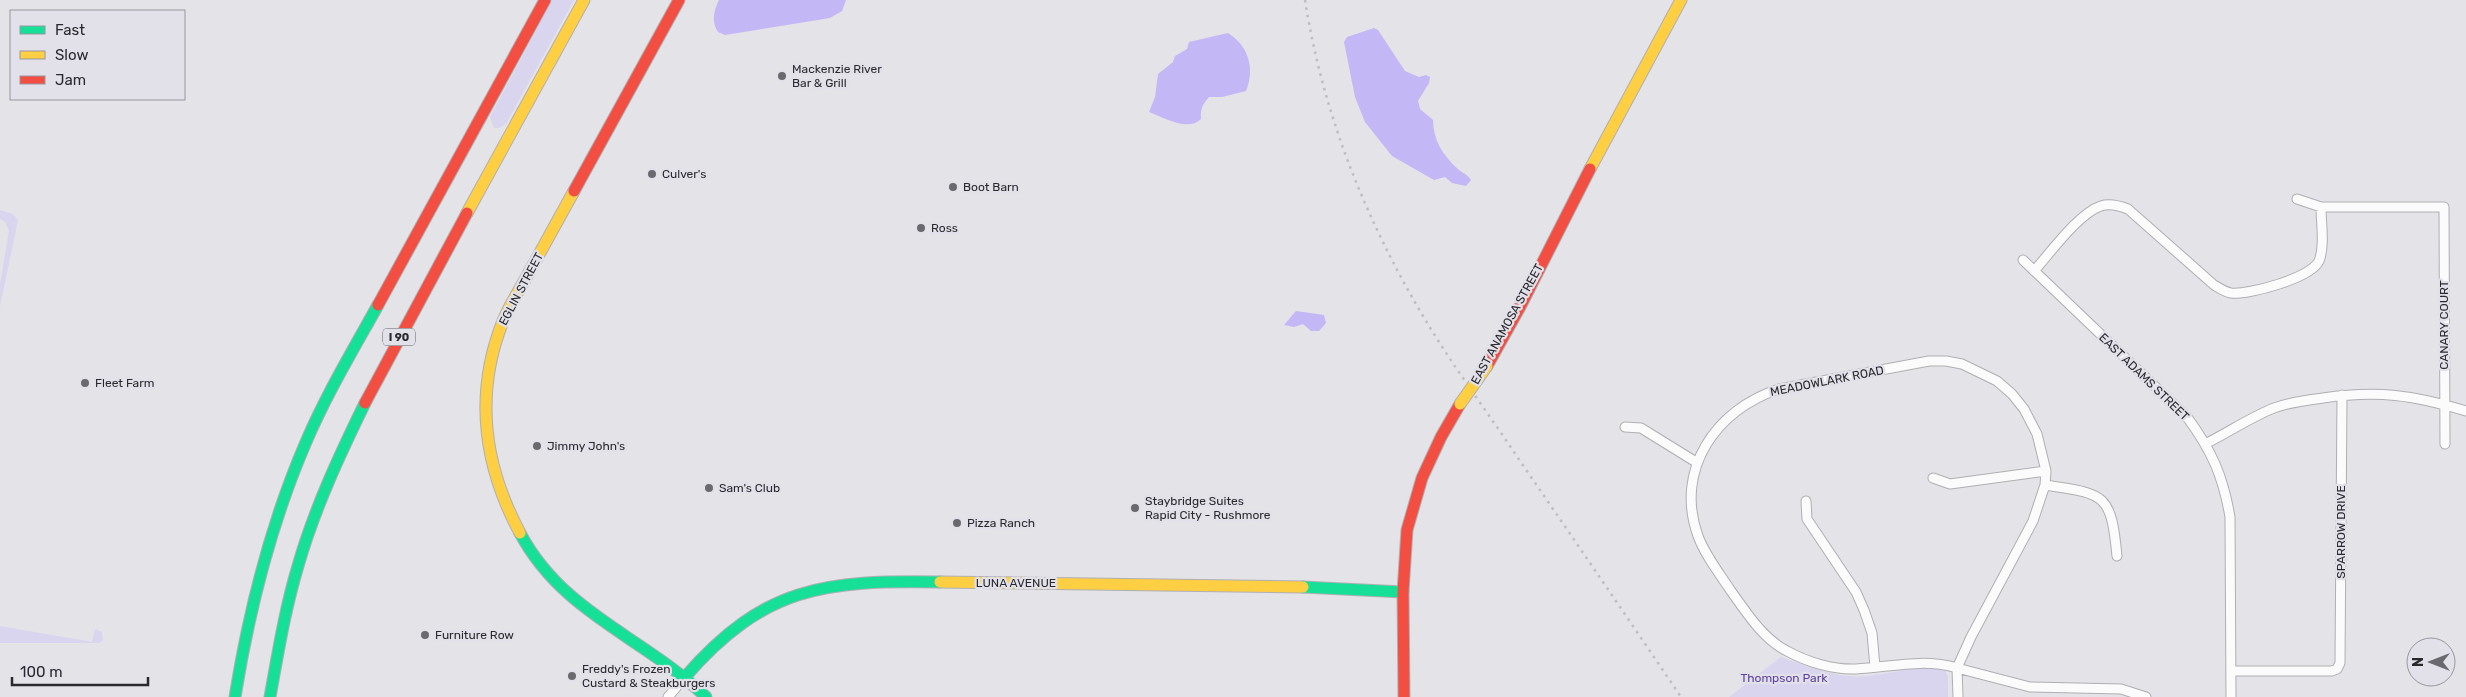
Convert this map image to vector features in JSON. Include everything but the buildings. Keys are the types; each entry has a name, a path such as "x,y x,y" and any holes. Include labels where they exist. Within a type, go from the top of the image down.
{"main road":[{"name":"I 90","path":"235,697 265,556 288,488 310,434 342,370 545,0"},
{"name":"I 90","path":"270,697 283,625 298,565 336,461 370,390 584,0"},
{"name":"EGLIN STREET","path":"678,0 503,320 489,368 485,427 498,490 531,554 594,617 685,677 706,697"},
{"name":"EAST ANAMOSA STREET","path":"1404,697 1403,592 1407,530 1422,478 1441,436 1460,404 1487,366 1521,305 1614,120 1681,0"},
{"name":"LUNA AVENUE","path":"685,677 710,647 750,616 782,599 824,587 919,583 1211,584 1403,592"}],"street":[{"path":"2034,271 2088,212 2103,205 2117,205 2139,216 2214,285 2229,293 2240,293 2289,280 2310,272 2318,262 2321,252 2321,207 2297,198"},
{"name":"CANARY COURT","path":"2321,207 2444,207 2445,444"},
{"name":"EAST ADAMS STREET","path":"2023,260 2160,390 2187,417 2207,443 2225,490 2230,518 2231,697"},
{"name":"MEADOWLARK ROAD","path":"1957,668 1924,662 1854,669 1826,665 1786,651 1768,638 1711,562 1698,536 1692,514 1691,490 1696,462 1708,442 1737,408 1760,395 1779,389 1929,361 1946,361 1962,364 1983,372 2012,394 2024,409 2037,434 2046,471 2046,485 2033,521 1971,637 1957,668 1958,697"},
{"path":"2207,443 2274,408 2298,401 2342,395 2385,393 2413,396 2466,411"},
{"name":"SPARROW DRIVE","path":"2231,670 2332,671 2337,669 2340,663 2342,395"},
{"path":"1624,427 1641,428 1696,462"},
{"path":"1933,478 1950,484 2046,471"},
{"path":"2046,485 2089,491 2102,499 2110,511 2117,556"},
{"path":"1806,500 1807,520 1856,592 1864,610 1872,632 1875,667"},
{"path":"1957,668 2030,687 2121,689 2146,697"},
{"name":"LUNA AVENUE","path":"668,697 685,677"},
{"path":"2030,687 2030,697"}],"green space":[{"path":"552,0 574,0 506,124 499,128 494,128 490,117"},
{"path":"0,210 13,214 18,220 0,306 0,284 9,231 5,222 0,219"},
{"path":"0,626 92,642 95,629 102,632 103,640 99,643 0,643"},
{"name":"Thompson Park","path":"1781,657 1802,665 1846,676 1868,676 1926,668 1945,671 1948,677 1948,697 1729,697"}],"shaded area":[{"path":"719,0 846,0 842,11 830,18 725,35 718,32 714,24"},
{"path":"1374,28 1378,30 1405,71 1419,77 1426,75 1430,77 1429,83 1418,101 1420,109 1433,120 1437,141 1444,153 1453,165 1471,180 1466,186 1452,183 1445,177 1434,180 1392,156 1365,122 1355,97 1344,42 1347,37"},
{"path":"1228,33 1241,44 1248,59 1250,74 1246,91 1222,97 1209,97 1202,107 1201,119 1196,123 1176,123 1149,112 1155,97 1158,74 1173,62 1175,56 1187,49 1189,42"},
{"path":"1296,311 1324,315 1326,323 1319,331 1311,331 1303,324 1294,327 1284,325"}],"railway":[{"path":"1305,0 1325,90 1338,134 1354,178 1393,262 1439,342 1681,697"}],"traffic: fast":[{"path":"235,697 254,599 272,535 293,473 322,407 378,305"},
{"path":"270,697 293,582 304,545 328,483 365,403"},
{"path":"520,533 538,561 558,584 581,605 657,657 706,697"},
{"path":"685,677 714,647 742,623 770,606 799,595 830,587 863,583 940,582"},
{"path":"1303,587 1403,592"}],"traffic: slow":[{"path":"467,213 584,0"},
{"path":"1590,169 1681,0"},
{"path":"520,533 507,507 491,455 486,402 488,375 494,348 505,315 574,191"},
{"path":"1460,404 1487,366"},
{"path":"940,582 1303,587"}],"traffic: jam":[{"path":"378,305 545,0"},
{"path":"574,191 679,0"},
{"path":"1487,366 1521,305 1590,169"},
{"path":"365,403 467,213"},
{"path":"1404,697 1403,592 1407,530 1422,478 1441,437 1460,404"}],"place":[{"name":"Mackenzie River Bar & Grill","path":"782,76"},
{"name":"Culver's","path":"652,174"},
{"name":"Boot Barn","path":"953,187"},
{"name":"Ross","path":"921,228"},
{"name":"Fleet Farm","path":"85,383"},
{"name":"Jimmy John's","path":"537,446"},
{"name":"Sam's Club","path":"709,488"},
{"name":"Staybridge Suites Rapid City - Rushmore","path":"1135,508"},
{"name":"Pizza Ranch","path":"957,523"},
{"name":"Furniture Row","path":"425,635"},
{"name":"Freddy's Frozen Custard & Steakburgers","path":"572,676"}]}
